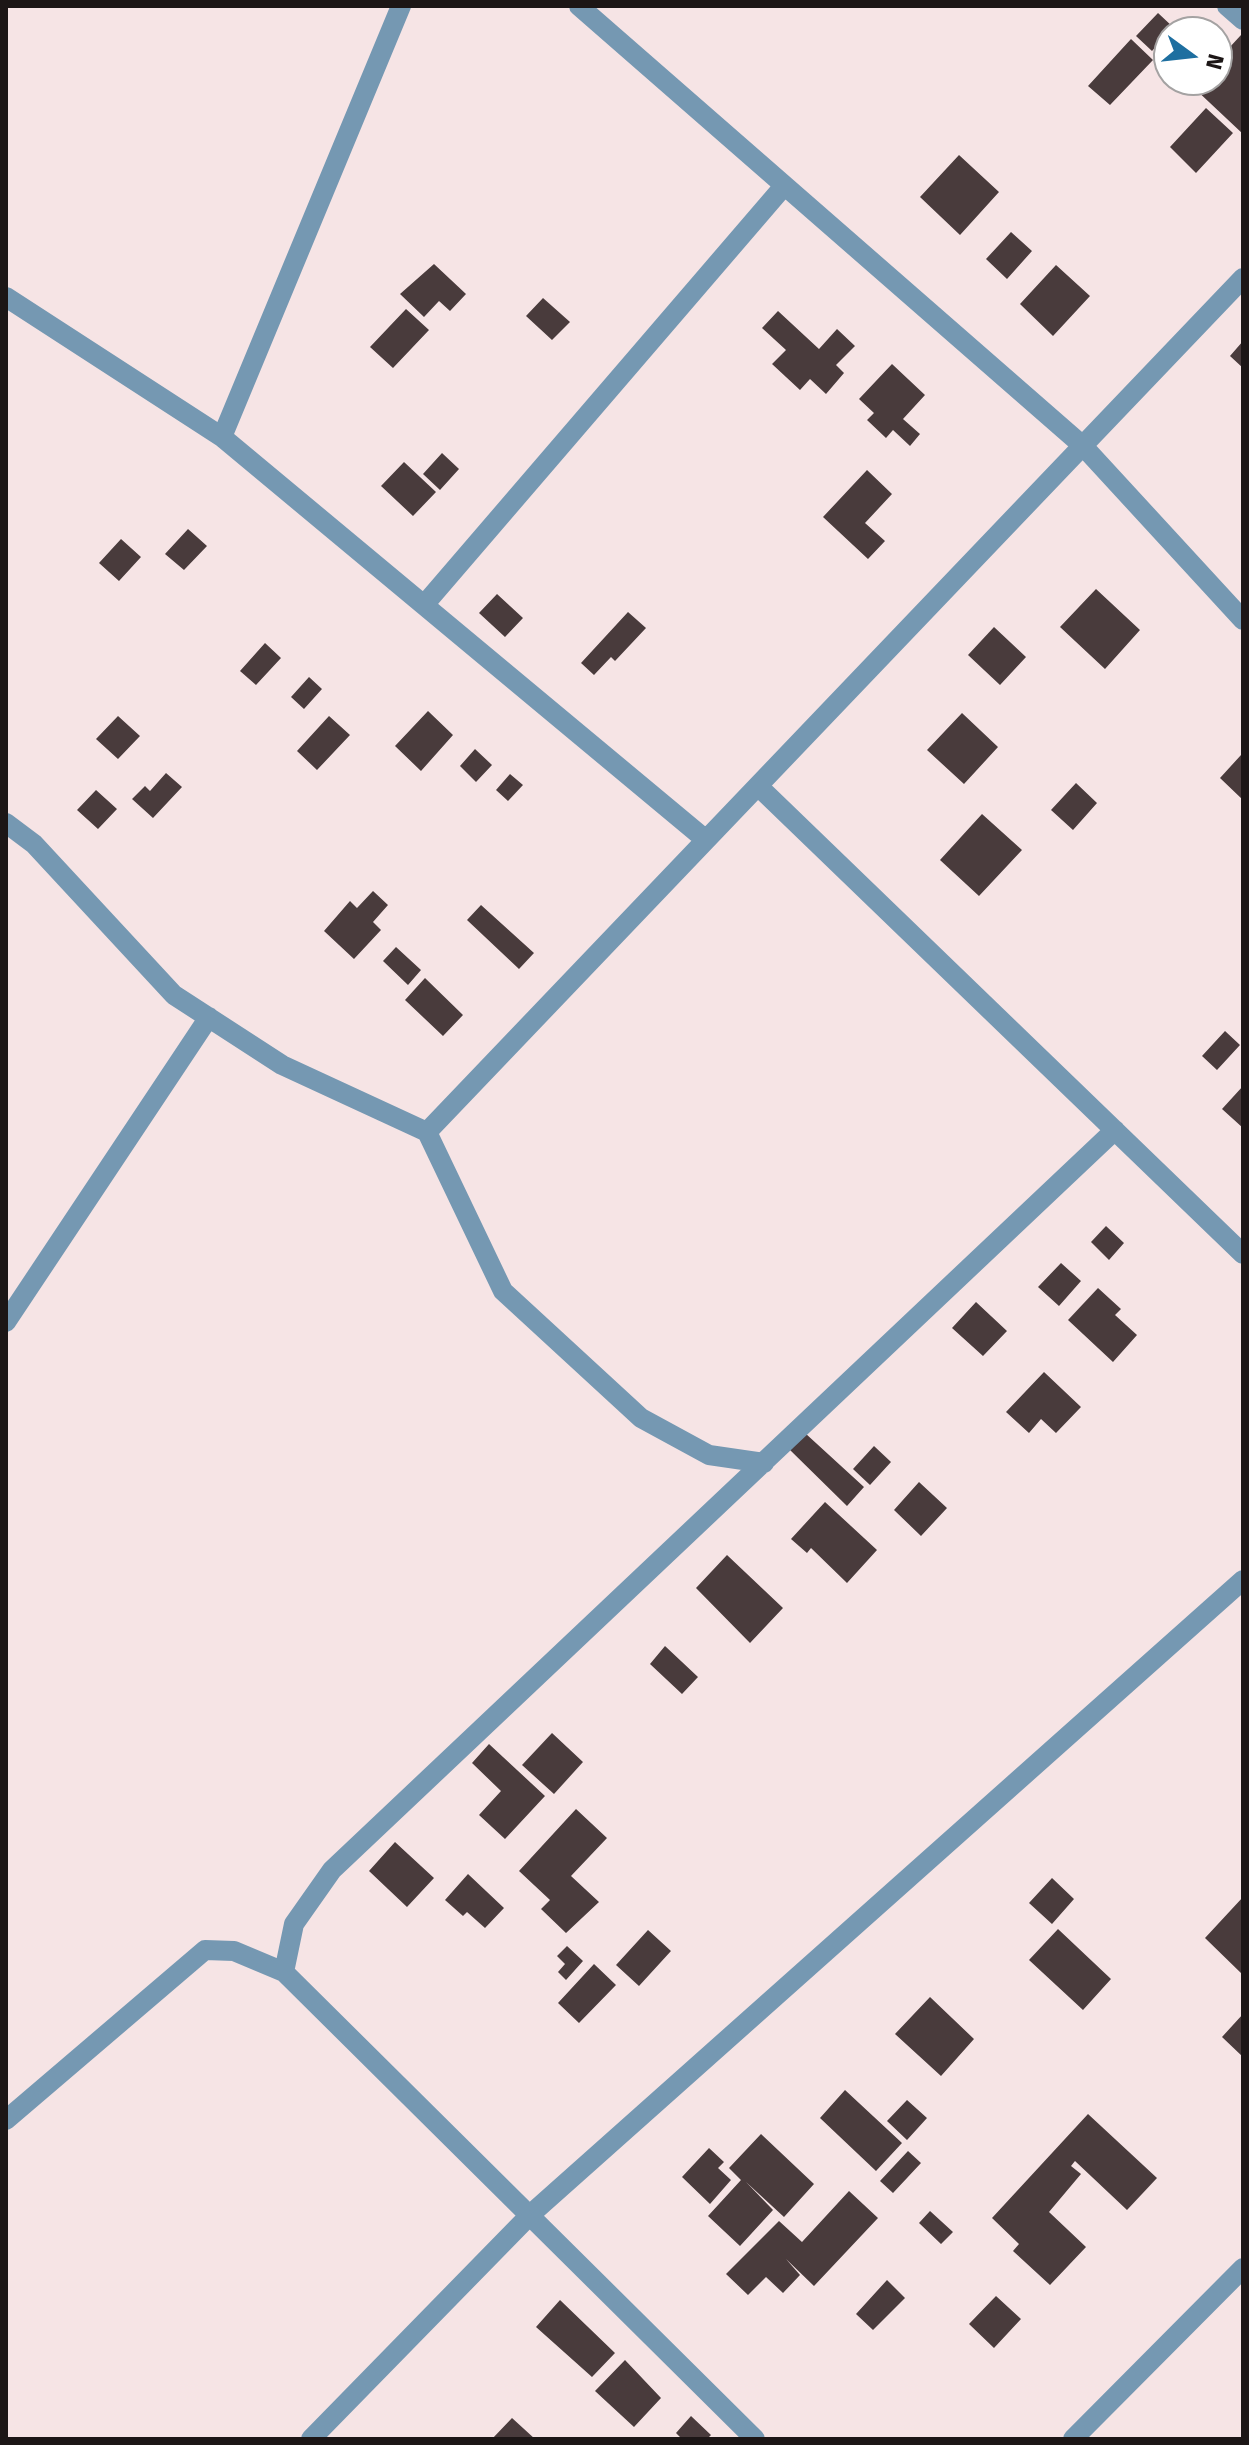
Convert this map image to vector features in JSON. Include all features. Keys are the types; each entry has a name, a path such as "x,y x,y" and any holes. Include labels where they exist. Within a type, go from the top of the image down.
{"street":[{"path":"222,437 401,6"},
{"path":"579,6 1083,446 1243,620"},
{"path":"1227,6 1243,20"},
{"path":"424,605 784,186"},
{"path":"427,1132 1243,278"},
{"path":"6,297 222,437 706,840"},
{"path":"758,786 1243,1254"},
{"path":"6,823 34,844 174,995 282,1065 427,1132 503,1291 641,1418 709,1455 764,1463"},
{"path":"6,1322 209,1017"},
{"path":"284,1972 294,1924 332,1870 1115,1130"},
{"path":"311,2439 531,2214 1243,1580"},
{"path":"6,2120 205,1950 234,1951 284,1972 755,2439"},
{"path":"1073,2439 1243,2268"}],"building":[{"path":"1153,18 1152,51 1136,36"},
{"path":"1243,36 1243,134 1203,96 1233,96 1233,44"},
{"path":"1131,39 1153,60 1110,105 1088,86"},
{"path":"1206,108 1233,133 1196,173 1170,147"},
{"path":"959,155 999,192 960,235 920,197"},
{"path":"1011,232 1032,251 1007,279 986,259"},
{"path":"434,264 466,294 450,311 439,301 424,317 400,294"},
{"path":"1056,265 1090,296 1053,336 1020,304"},
{"path":"543,298 570,322 552,340 526,316"},
{"path":"406,309 429,330 393,368 370,347"},
{"path":"778,311 819,349 837,329 855,346 836,365 844,373 826,394 810,379 800,390 772,364 786,350 762,328"},
{"path":"1243,341 1243,368 1230,356"},
{"path":"892,364 925,395 903,419 920,434 910,446 893,430 886,438 867,420 874,413 859,399"},
{"path":"442,453 459,469 440,490 423,474"},
{"path":"404,462 436,492 413,516 381,486"},
{"path":"867,470 892,494 865,523 885,541 868,559 823,517"},
{"path":"188,529 207,546 184,570 165,554"},
{"path":"121,539 141,557 119,581 99,563"},
{"path":"1096,589 1140,630 1105,669 1060,627"},
{"path":"497,594 523,618 505,637 479,613"},
{"path":"628,612 646,628 615,661 611,657 594,675 581,663"},
{"path":"994,627 1026,657 1000,685 968,655"},
{"path":"265,643 281,658 256,685 240,671"},
{"path":"309,677 322,689 304,709 291,697"},
{"path":"428,711 453,735 421,771 395,746"},
{"path":"962,713 998,747 964,784 927,750"},
{"path":"118,716 140,736 118,759 96,739"},
{"path":"329,716 350,735 317,770 297,751"},
{"path":"475,749 492,765 476,782 460,766"},
{"path":"1241,755 1243,757 1243,800 1220,778"},
{"path":"166,773 182,787 153,818 132,799 145,786 150,791"},
{"path":"510,774 523,785 508,801 496,790"},
{"path":"1076,783 1097,803 1073,830 1051,810"},
{"path":"96,790 117,809 98,829 77,810"},
{"path":"982,814 1022,850 979,896 940,860"},
{"path":"373,891 388,905 373,922 381,930 354,959 324,931 350,901 357,908"},
{"path":"481,905 534,953 519,969 467,920"},
{"path":"396,947 421,970 408,985 383,961"},
{"path":"425,978 463,1015 443,1036 405,1000"},
{"path":"1225,1031 1240,1045 1217,1070 1202,1056"},
{"path":"1243,1086 1243,1128 1222,1109"},
{"path":"1106,1226 1124,1243 1109,1260 1091,1242"},
{"path":"1061,1263 1081,1281 1059,1306 1038,1287"},
{"path":"1098,1288 1121,1309 1115,1315 1137,1335 1113,1362 1068,1320"},
{"path":"976,1302 1007,1331 983,1356 952,1328"},
{"path":"1044,1372 1081,1407 1056,1433 1041,1419 1029,1433 1006,1412"},
{"path":"805,1433 864,1487 847,1506 790,1450"},
{"path":"874,1446 891,1462 870,1485 853,1469"},
{"path":"919,1482 947,1508 921,1536 894,1510"},
{"path":"825,1502 877,1550 847,1583 811,1548 807,1553 791,1539"},
{"path":"727,1555 783,1608 750,1643 696,1588"},
{"path":"665,1646 698,1677 682,1694 650,1664"},
{"path":"552,1733 583,1762 554,1794 522,1765"},
{"path":"489,1744 545,1796 505,1839 479,1815 501,1791 472,1763"},
{"path":"576,1809 607,1838 571,1876 599,1902 566,1933 541,1909 550,1900 519,1871"},
{"path":"395,1842 434,1878 407,1907 369,1871"},
{"path":"468,1874 504,1908 485,1928 467,1912 463,1916 445,1900"},
{"path":"1052,1878 1074,1899 1052,1924 1029,1903"},
{"path":"1243,1897 1243,1975 1205,1938"},
{"path":"1058,1929 1111,1979 1083,2010 1029,1960"},
{"path":"648,1930 671,1951 639,1986 616,1965"},
{"path":"567,1946 583,1961 566,1980 558,1972 565,1964 557,1956"},
{"path":"594,1964 616,1985 579,2023 558,2003"},
{"path":"930,1997 974,2039 941,2076 895,2034"},
{"path":"1243,2014 1243,2057 1222,2037"},
{"path":"845,2090 902,2143 876,2171 820,2118"},
{"path":"907,2100 927,2118 907,2140 887,2121"},
{"path":"1088,2114 1157,2178 1127,2210 1075,2161 1071,2166 1081,2174 1049,2212 1086,2247 1050,2285 1013,2251 1019,2244 992,2218"},
{"path":"761,2134 814,2184 784,2217 746,2182 773,2210 740,2246 708,2216 741,2180 729,2168"},
{"path":"709,2148 724,2162 718,2168 731,2180 710,2204 682,2177"},
{"path":"908,2151 921,2163 893,2193 880,2181"},
{"path":"849,2191 878,2218 814,2286 786,2259 800,2275 783,2293 766,2277 748,2295 726,2274 779,2221 802,2242"},
{"path":"930,2211 953,2232 941,2244 919,2223"},
{"path":"887,2280 905,2298 873,2330 856,2314"},
{"path":"996,2296 1021,2319 994,2348 969,2324"},
{"path":"560,2300 615,2353 592,2377 536,2327"},
{"path":"625,2360 661,2398 634,2427 595,2391"},
{"path":"691,2416 711,2435 707,2439 682,2439 676,2433"},
{"path":"512,2418 535,2439 492,2439"}]}
